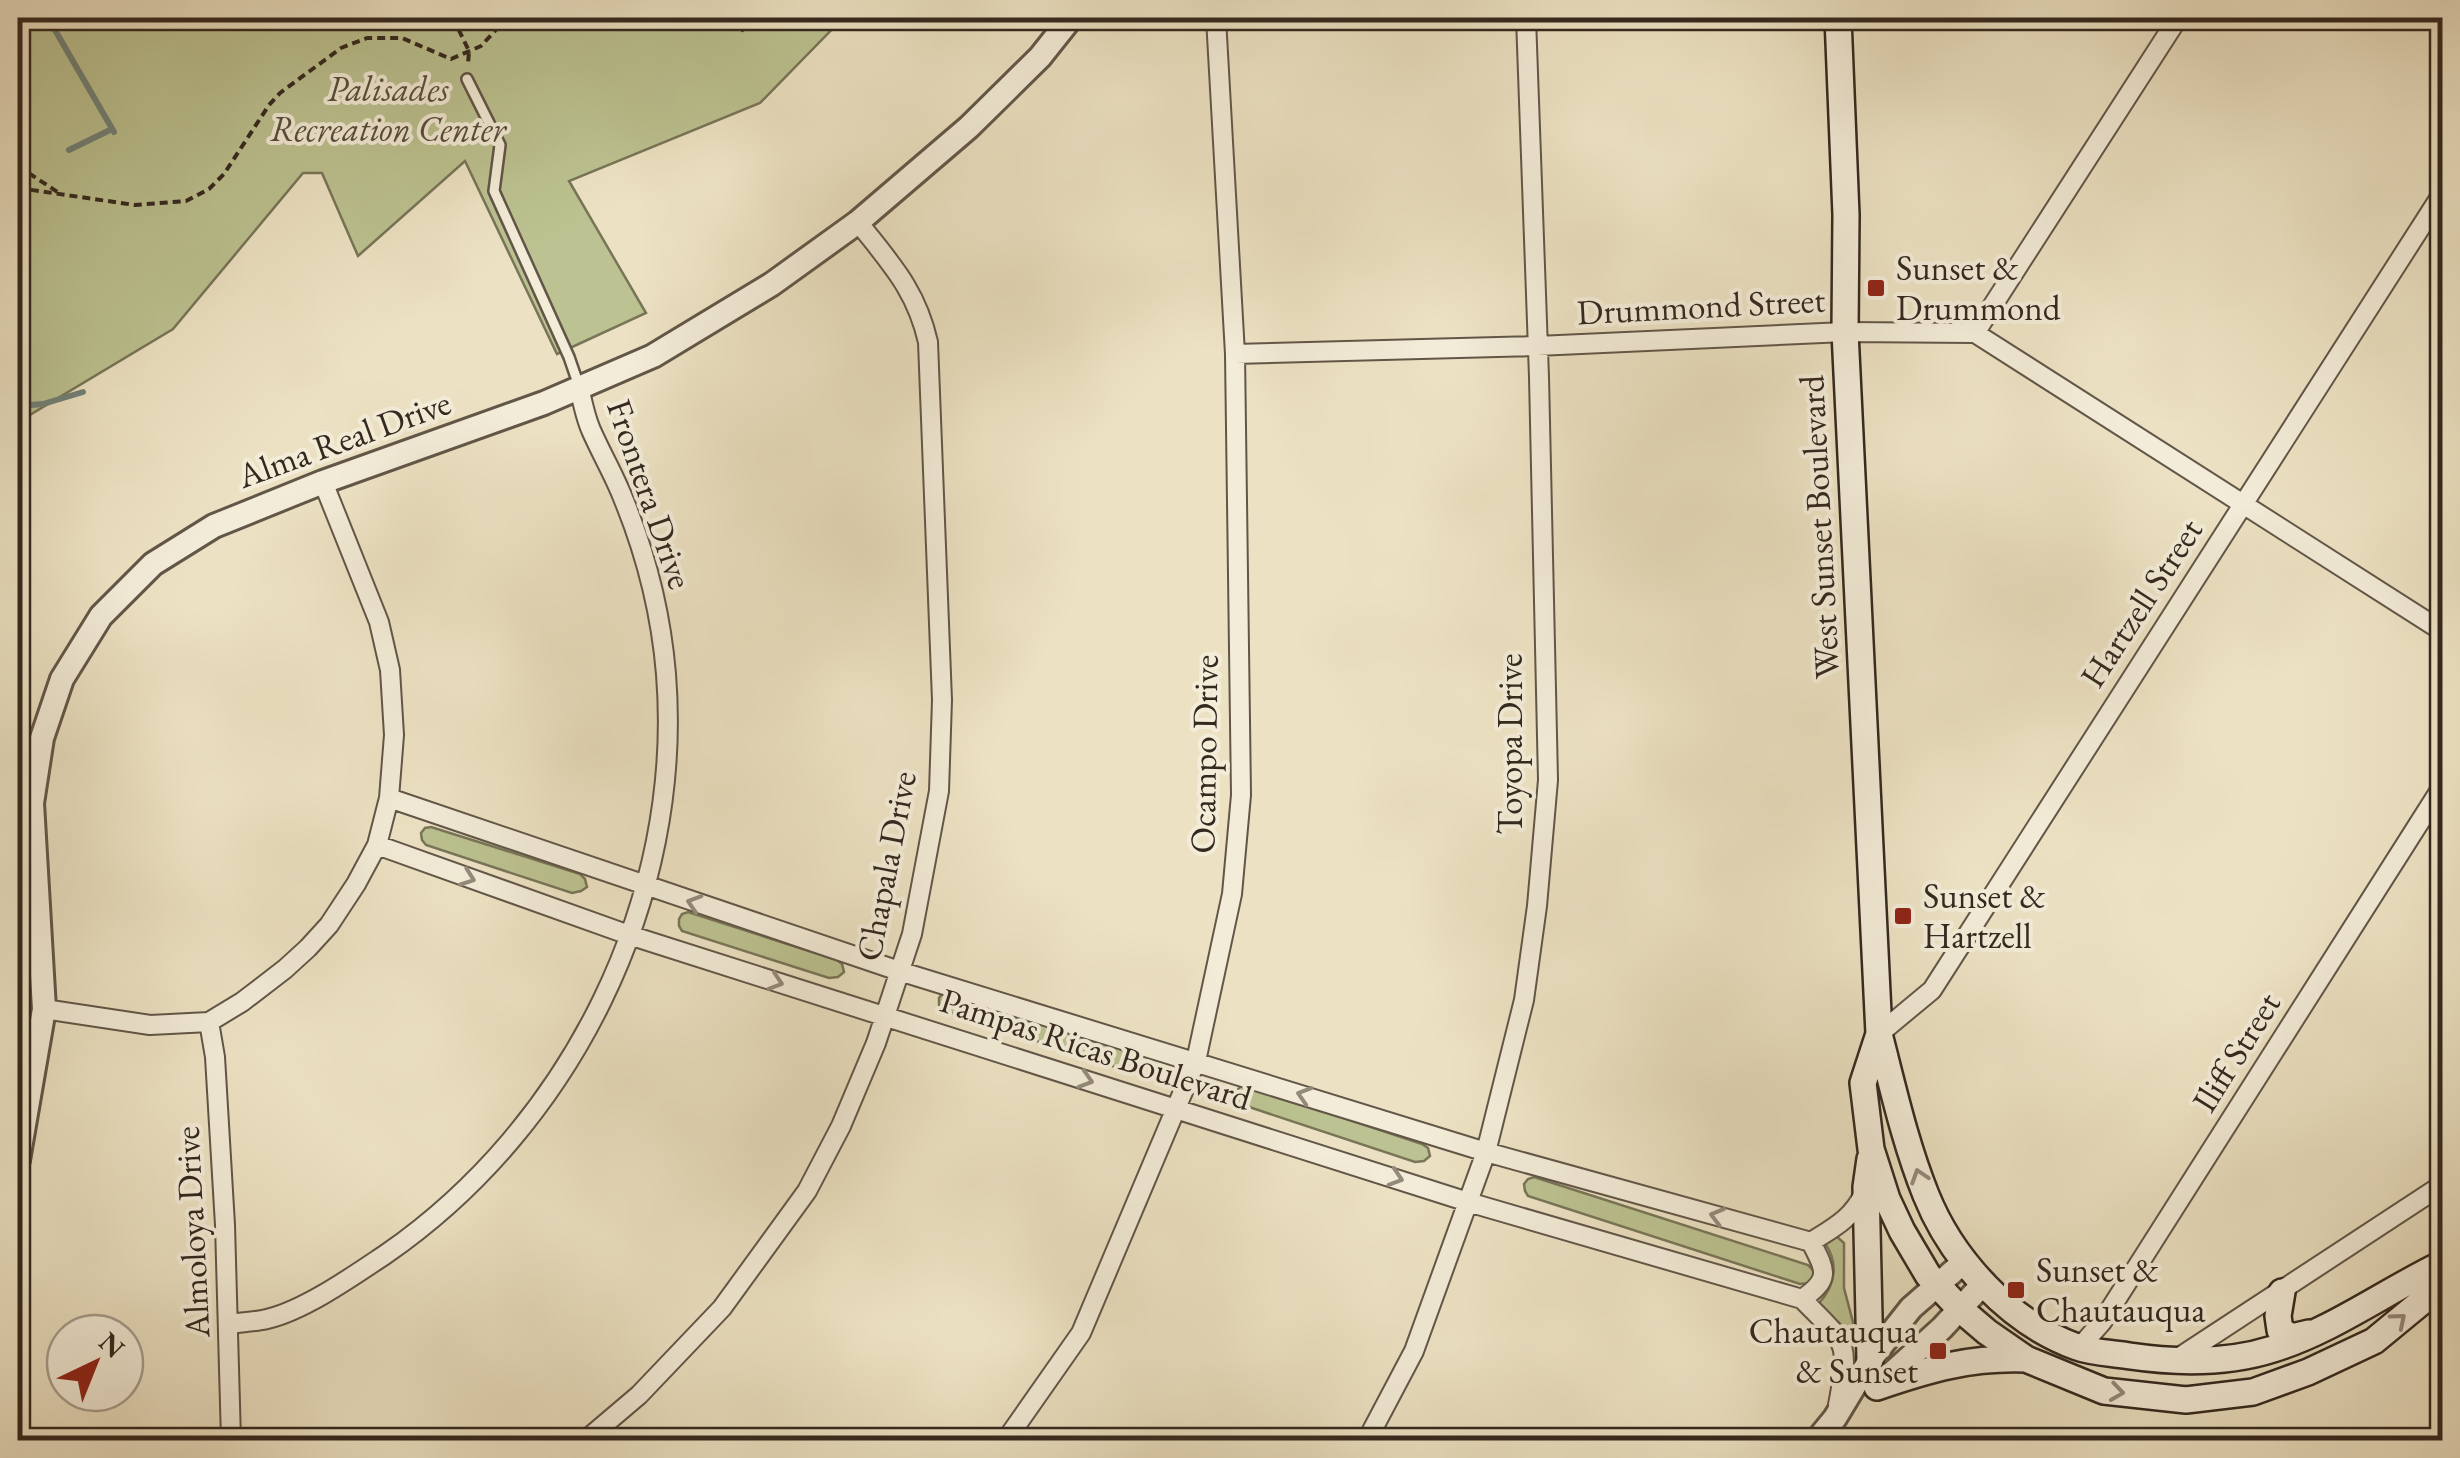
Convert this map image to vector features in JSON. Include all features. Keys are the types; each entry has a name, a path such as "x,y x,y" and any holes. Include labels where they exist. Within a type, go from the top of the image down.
{"main road":[{"name":"West Sunset Boulevard","path":"1838,18 1846,215 1845,332 1879,1034 1926,1198 1965,1262 2004,1303 2035,1327 2079,1348 2172,1362 2213,1361 2272,1350 2328,1327 2401,1284 2442,1267"},
{"name":"West Sunset Boulevard","path":"1879,1034 1863,1082 1871,1149 1887,1199 1902,1231 1938,1287 1986,1332 2026,1359 2104,1391 2186,1400 2253,1392 2374,1341 2425,1298 2442,1267"},
{"path":"1870,1360 1866,1188 1871,1149"},
{"path":"2282,1292 2280,1330 2292,1337 2328,1327"},
{"path":"1878,1387 1930,1368 1993,1358 2026,1359"}],"street":[{"name":"Alma Real Drive","path":"18,1160 44,1008 32,803 42,738 62,680 100,616 153,564 214,526 323,482 544,403 653,356 772,284 858,222 969,127 1040,57 1071,18"},
{"name":"Ocampo Drive","path":"1006,1440 1081,1332 1196,1061 1232,894 1241,794 1235,354 1216,18"},
{"name":"Toyopa Drive","path":"1367,1440 1414,1351 1486,1152 1524,1000 1537,906 1548,780 1526,18"},
{"path":"2178,18 1975,333 2442,631"},
{"name":"Hartzell Street","path":"1879,1034 1932,990 2442,194"},
{"name":"Chapala Drive","path":"586,1440 639,1394 722,1308 806,1190 841,1126 876,1043 912,934 939,791 942,700 928,342 908,286 858,222"},
{"name":"Drummond Street","path":"1235,354 1845,332 1975,333"},
{"name":"Frontera Drive","path":"229,1324 266,1319 292,1310 360,1272 415,1234 498,1156 552,1087 579,1047 621,958 647,887 656,847 668,756 666,674 657,609 642,548 623,496 589,426 579,386"},
{"path":"44,1008 150,1026 209,1022 242,1002 308,948 356,884 376,845 389,798 394,735 390,670 379,622 323,482"},
{"name":"Iliff Street","path":"2079,1348 2102,1322 2442,787"},
{"name":"Pampas Ricas Boulevard","path":"389,798 899,971 1486,1152 1811,1242"},
{"name":"Pampas Ricas Boulevard","path":"376,845 629,935 1468,1202 1802,1299"},
{"name":"Almoloya Drive","path":"209,1022 216,1058 231,1440"},
{"path":"2172,1362 2442,1185"},
{"path":"1836,1418 1846,1360 1842,1345 1827,1322 1802,1299 1818,1288 1824,1277 1823,1265 1811,1242 1852,1214 1866,1188"},
{"path":"1817,1440 1836,1418 1870,1360 1912,1308 1965,1262"},
{"path":"1836,1418 1878,1387 1984,1283"}],"lane":[{"path":"466,79 500,145 494,190 579,386"}],"path":[{"path":"453,18 469,50"},
{"path":"18,188 136,205 186,201 209,190 224,174 280,92 341,48 367,38 402,38 450,59 481,46 507,18"},
{"path":"741,30 758,18"},
{"path":"18,166 62,196"}],"green space":[{"name":"Palisades Recreation Center","path":"18,18 843,18 760,103 569,181 646,313 557,354 465,161 358,256 322,173 303,173 173,329 18,422"},
{"path":"431,827 580,874 587,887 572,893 426,845 421,833"},
{"path":"688,912 837,960 844,972 829,978 682,931 679,919"},
{"path":"943,993 1126,1049 1133,1061 1118,1068 943,1010 939,998"},
{"path":"1245,1085 1422,1144 1430,1156 1415,1162 1240,1104 1236,1092"},
{"path":"1534,1177 1808,1265 1815,1278 1800,1284 1528,1196 1524,1184"},
{"path":"1835,1235 1844,1243 1844,1288 1854,1326 1847,1331 1819,1303 1834,1273 1832,1257 1824,1242"}],"waterway":[{"path":"48,18 114,132"},
{"path":"18,126 22,134 18,141"},
{"path":"69,150 112,129"},
{"path":"18,406 43,404 83,392"}],"place":[{"name":"Sunset & Drummond","path":"1876,288"},
{"name":"Sunset & Hartzell","path":"1903,916"},
{"name":"Sunset & Chautauqua","path":"2016,1290"},
{"name":"Chautauqua & Sunset","path":"1938,1351"}]}
